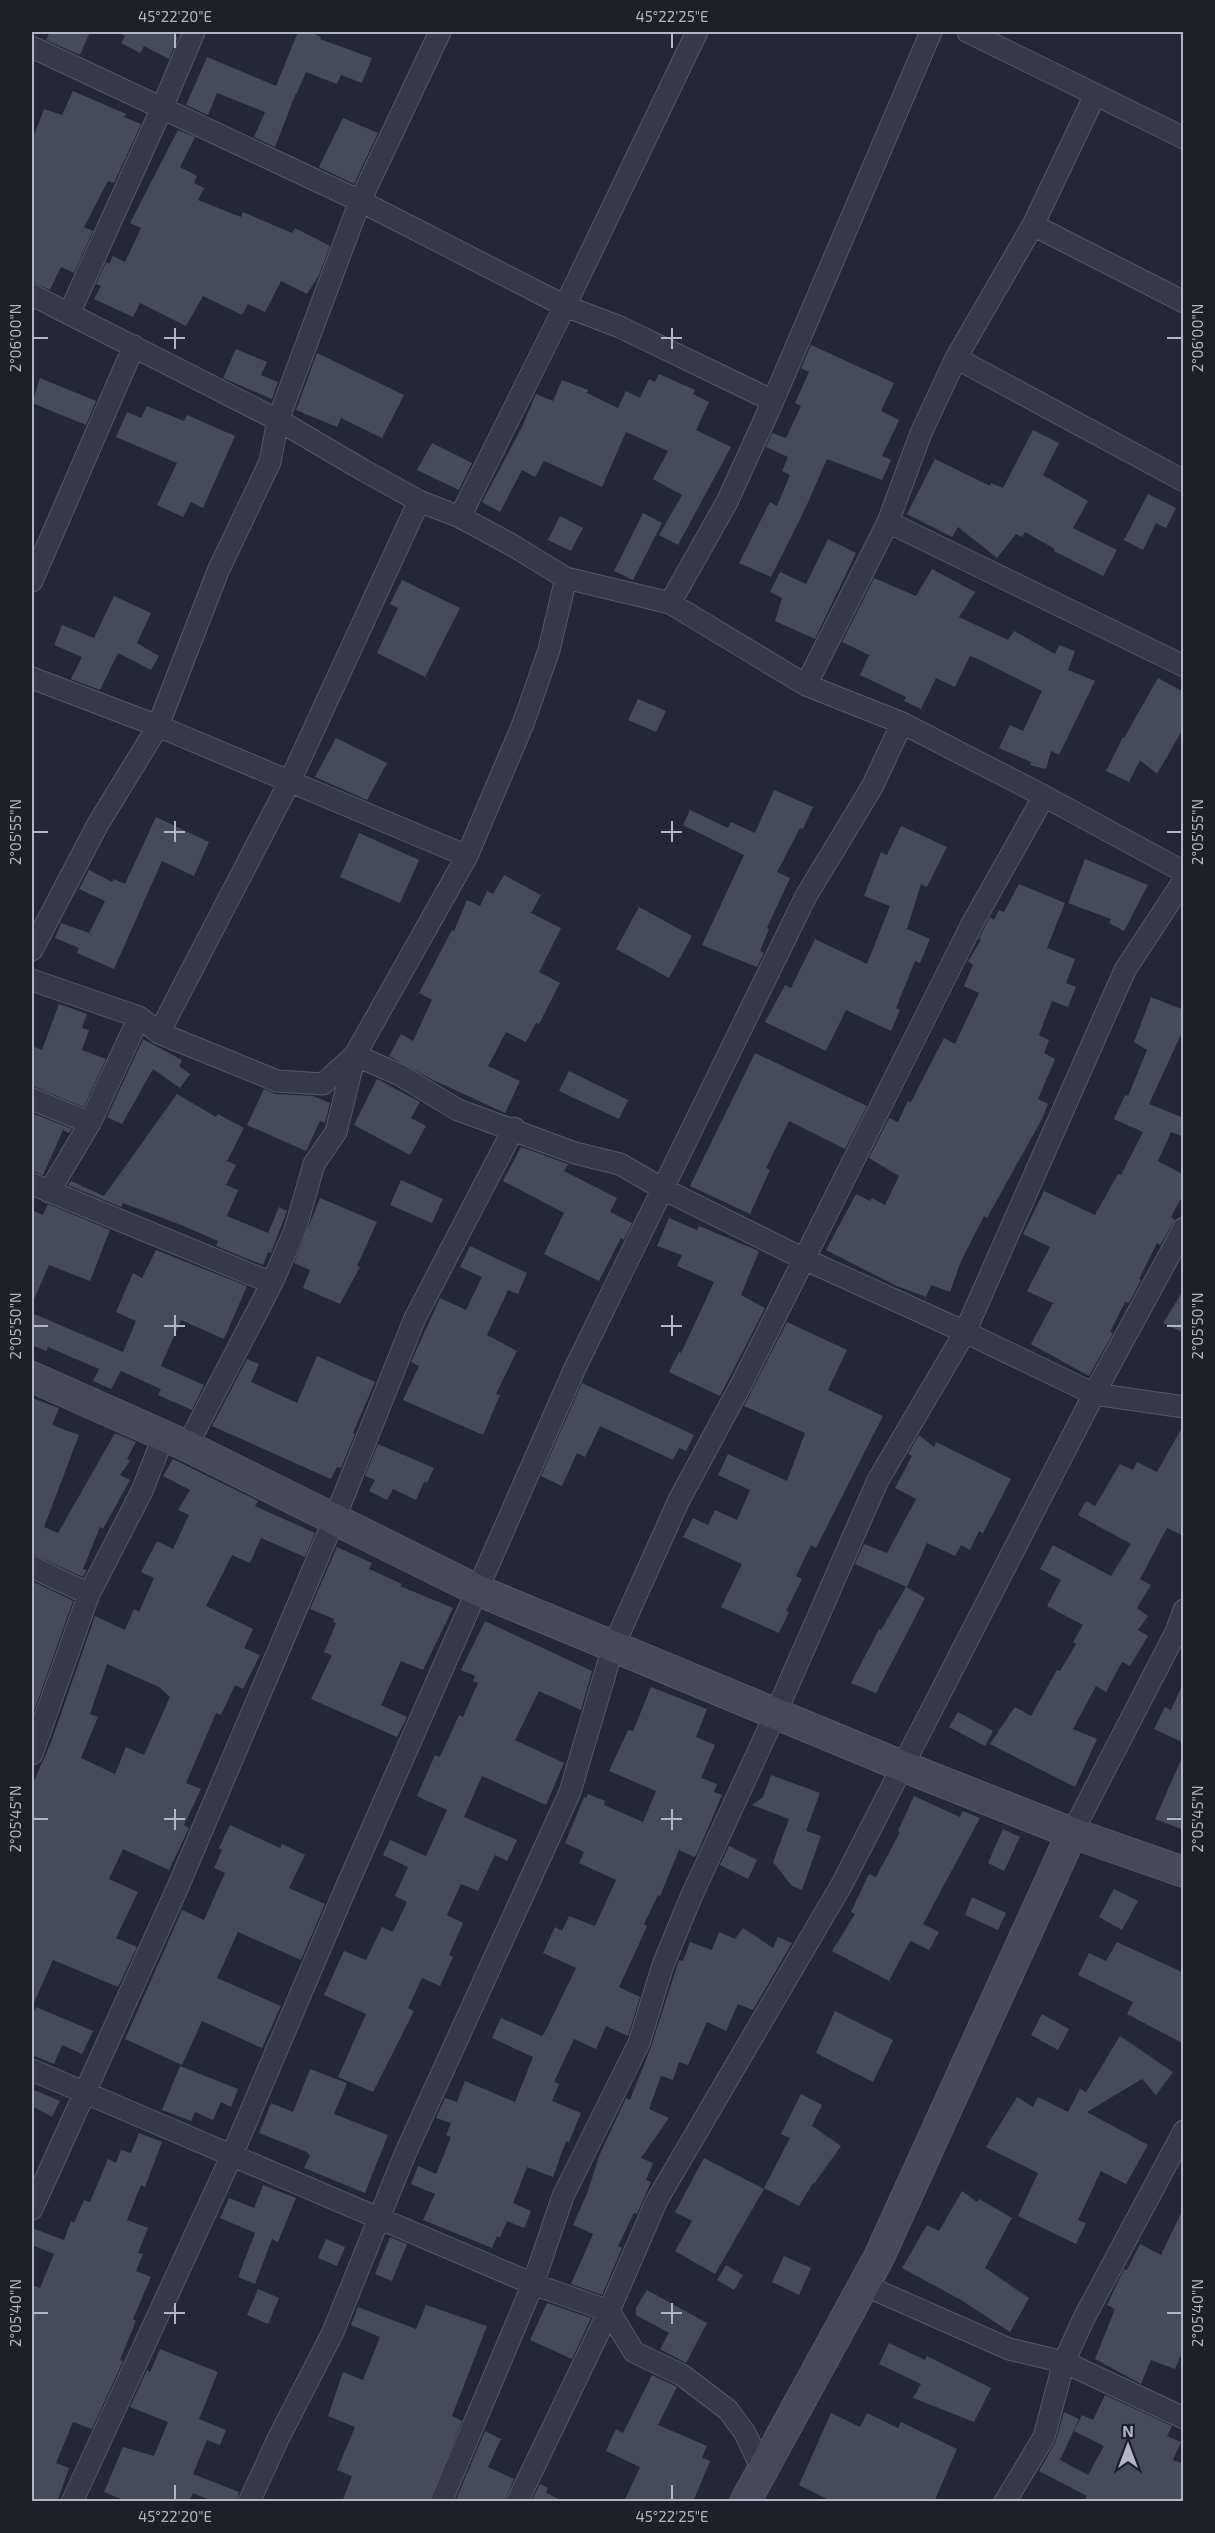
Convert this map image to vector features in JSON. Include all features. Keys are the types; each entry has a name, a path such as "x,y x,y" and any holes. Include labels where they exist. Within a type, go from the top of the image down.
{"street":[{"path":"69,314 194,32"},
{"path":"32,950 98,824 158,726 218,571 270,462 278,420 360,201 440,32"},
{"path":"460,517 697,32"},
{"path":"670,603 727,502 773,401 931,32"},
{"path":"968,32 1184,138"},
{"path":"32,47 161,110 360,201 565,306 620,327 773,401"},
{"path":"806,685 888,522 921,433 956,358 1033,225 1095,94"},
{"path":"1033,225 1184,302"},
{"path":"32,295 278,420 419,501 460,517 566,578 670,603 806,685 902,723 1184,872"},
{"path":"32,581 134,346"},
{"path":"956,358 1184,481"},
{"path":"159,1033 290,781 419,501"},
{"path":"888,522 1184,666"},
{"path":"32,1754 89,1594 142,1491 176,1440 272,1283 295,1230 314,1164 336,1132 355,1055 467,856 523,724 549,650 566,578"},
{"path":"32,678 158,726 467,856"},
{"path":"72,2502 232,2155 349,1879 575,1368 806,896 872,787 902,723"},
{"path":"249,2502 278,2439 333,2332 405,2154 570,1792 613,1647 680,1500 972,924 1044,796"},
{"path":"441,2502 533,2284 563,2196 639,2043 663,1965 691,1898 775,1715 878,1480 965,1332 1125,969 1184,880"},
{"path":"32,980 139,1017 159,1033 278,1081 323,1084 355,1055"},
{"path":"139,1017 90,1123 40,1188 272,1283"},
{"path":"355,1055 400,1075 458,1110 513,1128 575,1153 620,1164 663,1189 804,1259 1094,1394 1184,1407"},
{"path":"32,1099 90,1123"},
{"path":"32,2209 177,1888 334,1520 415,1318 513,1128"},
{"path":"517,2502 609,2311 657,2200 842,1884 1094,1394 1184,1228"},
{"path":"32,1377 176,1440 477,1590 902,1766 1072,1833 1184,1872"},
{"path":"32,1567 89,1594"},
{"path":"745,2502 879,2257 1072,1833 1176,1632 1184,1610"},
{"path":"32,2070 533,2284 609,2311 634,2352 682,2375 728,2410 745,2433 762,2469"},
{"path":"1005,2502 1044,2437 1064,2362 1089,2308 1184,2131"},
{"path":"864,2285 1009,2349 1064,2362 1184,2418"}],"building":[{"path":"50,32 90,32 80,55 46,40"},
{"path":"117,32 168,32 178,37 169,59 144,46 140,53 121,43 125,36"},
{"path":"298,32 309,32 321,37 320,39 372,58 362,83 341,75 337,84 306,72 275,147 254,137 265,112 217,93 208,115 186,105 207,57 276,86"},
{"path":"73,91 126,114 124,117 141,124 114,183 108,181 84,227 93,231 74,273 61,267 50,290 32,282 32,140 44,109 62,115"},
{"path":"343,118 378,133 354,184 319,167"},
{"path":"178,130 195,137 180,167 197,176 194,183 204,188 198,200 241,217 243,212 292,233 295,228 330,246 319,275 307,294 281,281 265,312 248,304 242,315 203,296 186,326 140,303 133,317 94,299 101,286 96,284 106,262 109,264 113,256 125,262 141,228 130,223"},
{"path":"811,345 894,383 881,411 899,420 882,456 891,460 882,480 827,459 771,577 739,563 770,502 777,506 790,475 782,471 788,457 766,447 772,433 786,438 801,406 795,403 809,372 801,368"},
{"path":"236,349 267,362 261,375 278,382 272,399 223,378"},
{"path":"317,353 404,395 382,438 341,418 337,427 296,410"},
{"path":"659,374 695,390 693,394 709,402 696,430 731,447 678,545 659,535 682,495 653,479 668,451 626,432 602,487 544,461 535,477 522,470 500,512 482,502 521,429 536,394 553,401 562,380 588,390 587,393 618,408 626,391 640,398 649,379 655,382"},
{"path":"40,378 96,401 86,425 32,403"},
{"path":"147,406 184,421 187,415 235,436 203,508 191,502 183,517 157,505 177,463 116,437 127,412 141,418"},
{"path":"1033,430 1059,443 1043,475 1088,501 1073,528 1117,550 1103,576 1054,551 1055,549 1025,532 1022,537 1016,534 997,558 958,527 952,537 907,514 935,459 990,486 991,483 1003,488"},
{"path":"432,443 472,463 459,490 417,470"},
{"path":"1148,494 1176,508 1166,528 1156,523 1143,550 1124,540"},
{"path":"643,513 662,523 633,580 614,571"},
{"path":"560,516 583,528 571,551 548,540"},
{"path":"828,539 856,553 815,639 775,621 782,598 770,592 780,572 806,584"},
{"path":"932,569 975,592 959,617 1008,640 1014,631 1055,654 1059,645 1075,651 1068,670 1095,681 1059,755 1051,751 1046,769 1030,765 1031,762 999,748 1010,725 1023,731 1042,691 970,656 955,687 936,678 921,709 904,701 906,697 860,675 869,655 842,642 874,578 916,596"},
{"path":"402,580 460,608 425,677 377,653 398,608 390,604"},
{"path":"114,596 151,613 137,643 159,656 151,670 118,653 100,690 71,679 82,657 54,645 62,625 94,638"},
{"path":"1158,678 1184,692 1184,727 1157,774 1140,760 1129,782 1106,771"},
{"path":"638,699 666,711 656,732 628,720"},
{"path":"336,738 387,763 367,800 315,777"},
{"path":"774,790 813,807 803,829 800,828 777,872 790,878 767,928 769,929 760,951 764,953 757,967 702,945 744,855 683,825 690,810 728,828 731,822 755,833"},
{"path":"156,817 209,842 194,876 162,861 114,969 77,953 79,948 55,938 61,923 89,933 105,901 79,889 89,870 112,882 114,879 125,884"},
{"path":"901,826 947,847 927,887 921,884 907,929 930,939 920,963 915,961 896,1008 900,1010 891,1031 846,1010 826,1051 765,1022 785,985 791,988 815,939 867,964 890,906 864,896 881,852 887,855"},
{"path":"359,833 419,860 400,903 340,877"},
{"path":"1085,859 1148,885 1124,931 1109,923 1111,919 1068,903"},
{"path":"504,875 541,895 531,913 561,928 539,972 560,983 539,1024 536,1023 526,1042 506,1032 488,1066 520,1081 505,1113 433,1080 389,1056 401,1034 413,1041 432,1000 419,993 452,930 454,931 467,900 480,906 487,891 493,894"},
{"path":"1019,884 1065,903 1047,948 1075,959 1066,983 1076,987 1068,1007 1052,1001 1039,1035 1049,1040 1044,1053 1055,1059 1038,1099 1048,1104 1043,1117 987,1218 984,1216 961,1261 950,1292 931,1285 926,1297 897,1286 826,1250 856,1194 870,1201 872,1198 885,1205 899,1176 869,1158 889,1118 898,1122 908,1101 911,1102 944,1038 955,1044 979,993 964,986 973,965 968,961 981,940 979,938 990,917 994,920 999,910 1004,912"},
{"path":"639,907 692,936 669,978 616,949"},
{"path":"1151,997 1184,1010 1184,1028 1149,1104 1184,1118 1184,1137 1171,1132 1158,1161 1184,1175 1184,1193 1171,1217 1175,1220 1160,1245 1157,1243 1139,1279 1141,1280 1129,1303 1125,1302 1110,1332 1113,1333 1089,1376 1031,1344 1053,1303 1027,1291 1050,1247 1023,1234 1044,1191 1095,1215 1118,1174 1121,1175 1143,1132 1114,1119 1125,1095 1128,1096 1147,1050 1134,1042"},
{"path":"59,1004 87,1014 82,1028 89,1030 82,1050 106,1059 84,1107 32,1086 32,1046 42,1050"},
{"path":"143,1039 182,1060 179,1066 190,1074 180,1088 153,1069 122,1124 107,1117"},
{"path":"755,1053 867,1106 845,1149 789,1121 766,1168 770,1170 750,1214 690,1186"},
{"path":"569,1071 628,1100 619,1119 559,1091"},
{"path":"377,1079 420,1102 411,1118 426,1126 410,1155 354,1125"},
{"path":"264,1089 276,1094 313,1096 330,1103 325,1123 320,1121 306,1151 247,1125"},
{"path":"177,1094 216,1117 218,1114 244,1128 227,1161 236,1165 226,1185 238,1190 227,1216 268,1233 279,1207 287,1211 271,1253 268,1252 263,1265 216,1246 218,1241 181,1225 123,1203 121,1207 68,1185 71,1181 104,1196"},
{"path":"32,1113 72,1129 69,1133 63,1130 43,1175 32,1171"},
{"path":"521,1147 568,1164 564,1171 617,1198 610,1212 632,1223 624,1240 621,1238 599,1281 544,1254 564,1213 503,1181"},
{"path":"401,1180 443,1199 432,1223 390,1205"},
{"path":"320,1198 377,1222 357,1266 360,1267 340,1304 303,1288 310,1270 294,1263"},
{"path":"48,1204 110,1230 90,1281 49,1265 32,1304 32,1210 43,1215"},
{"path":"669,1218 697,1230 699,1226 759,1251 741,1295 765,1308 720,1396 669,1372 679,1352 681,1353 714,1282 677,1266 682,1255 657,1246"},
{"path":"470,1246 527,1273 518,1294 508,1290 487,1335 517,1351 496,1394 500,1395 483,1435 403,1400 419,1366 411,1362 440,1298 466,1310 482,1277 460,1267"},
{"path":"156,1250 247,1286 224,1339 181,1320 161,1366 204,1385 192,1410 158,1395 161,1389 121,1371 111,1389 93,1381 99,1369 48,1347 46,1351 32,1345 32,1313 123,1352 136,1321 116,1312 133,1273 142,1278"},
{"path":"1184,1289 1184,1333 1163,1323"},
{"path":"787,1322 847,1350 828,1390 883,1416 816,1548 811,1545 796,1576 802,1579 786,1611 789,1612 779,1633 721,1607 742,1564 683,1537 693,1518 708,1525 715,1510 737,1520 750,1490 718,1475 728,1454 787,1481 805,1433 744,1406"},
{"path":"317,1356 375,1382 341,1468 337,1467 331,1479 212,1426 247,1359 259,1364 251,1382 297,1403"},
{"path":"582,1383 694,1435 686,1451 679,1448 673,1460 600,1426 585,1457 577,1453 562,1486 541,1476"},
{"path":"32,1398 59,1408 52,1425 79,1435 44,1527 58,1533 115,1433 136,1442 127,1459 130,1461 120,1475 130,1480 103,1529 100,1527 83,1569 87,1570 83,1577 32,1554"},
{"path":"1184,1424 1184,1536 1167,1528 1140,1579 1151,1585 1137,1608 1148,1616 1138,1630 1148,1636 1130,1666 1122,1662 1106,1692 1096,1686 1073,1729 1097,1739 1075,1787 990,1744 1015,1707 1031,1716 1057,1670 1060,1671 1076,1644 1073,1642 1083,1625 1047,1606 1061,1580 1040,1569 1053,1545 1111,1576 1131,1544 1078,1515 1086,1501 1095,1506 1120,1464 1133,1470 1137,1462 1157,1472"},
{"path":"919,1435 934,1447 936,1442 1011,1479 983,1533 979,1531 970,1550 961,1545 955,1556 927,1543 907,1587 855,1564 864,1544 887,1553 916,1499 895,1488 912,1456 908,1454"},
{"path":"378,1444 434,1468 427,1483 424,1482 416,1500 393,1489 387,1500 369,1491 375,1480 365,1476"},
{"path":"173,1459 258,1501 255,1506 315,1533 305,1557 261,1538 250,1563 232,1555 206,1606 253,1629 244,1648 260,1655 243,1689 235,1685 221,1715 216,1713 186,1783 201,1789 184,1825 189,1828 169,1870 123,1849 109,1879 138,1892 116,1938 137,1947 118,1987 53,1960 32,2007 32,1785 50,1745 95,1616 125,1630 134,1609 139,1612 154,1578 141,1572 157,1541 173,1549 189,1515 178,1510 190,1490 163,1476","holes":["107,1664 159,1687 170,1697 144,1755 126,1747 115,1774 81,1758 98,1717 90,1714"]},
{"path":"337,1547 372,1563 369,1569 402,1584 400,1586 453,1608 423,1670 401,1661 381,1705 407,1717 397,1737 311,1699 332,1655 324,1652 336,1623 333,1622 334,1619 310,1609"},
{"path":"32,1581 73,1601 32,1717"},
{"path":"906,1587 925,1598 876,1693 851,1683 879,1629 881,1630"},
{"path":"485,1621 592,1671 581,1710 539,1691 515,1740 564,1763 546,1805 482,1776 464,1817 517,1840 507,1861 495,1855 478,1891 461,1884 447,1915 463,1923 449,1955 453,1957 440,1986 422,1978 408,2008 414,2011 373,2092 338,2077 366,2014 324,1995 344,1951 366,1960 382,1927 393,1932 407,1902 395,1896 408,1867 383,1855 390,1840 426,1856 447,1810 417,1796 435,1755 440,1757 459,1715 463,1717 478,1683 473,1681 475,1676 461,1670"},
{"path":"1184,1681 1184,1743 1154,1729 1165,1707 1171,1710"},
{"path":"651,1687 707,1709 696,1737 715,1745 701,1778 717,1784 714,1792 722,1795 697,1854 694,1857 679,1850 660,1896 658,1895 644,1924 647,1926 619,1987 640,1997 628,2036 606,2026 596,2049 574,2039 554,2082 559,2084 552,2101 581,2113 569,2142 566,2141 553,2177 527,2167 513,2203 531,2211 524,2228 507,2221 492,2248 423,2220 435,2194 411,2184 418,2166 436,2174 451,2137 446,2135 451,2123 436,2118 445,2098 457,2102 465,2081 515,2102 533,2057 492,2038 501,2018 542,2036 576,1968 543,1953 555,1927 562,1931 569,1916 595,1926 616,1880 579,1863 584,1852 565,1843 584,1797 586,1798 588,1794 605,1801 604,1805 643,1822 656,1791 609,1771 628,1730 633,1731"},
{"path":"958,1712 993,1731 985,1746 949,1727"},
{"path":"1184,1753 1184,1830 1155,1819"},
{"path":"771,1775 820,1793 806,1831 821,1836 802,1890 792,1886 773,1862 789,1819 752,1805 763,1797"},
{"path":"914,1796 960,1817 963,1811 980,1818 923,1924 939,1932 929,1950 911,1941 889,1981 832,1951 855,1914 851,1912 869,1874 876,1877 900,1832 898,1831"},
{"path":"230,1825 280,1848 282,1844 305,1855 289,1888 325,1904 301,1960 238,1932 217,1978 281,2006 262,2048 202,2021 182,2065 125,2039 182,1910 204,1920 225,1873 214,1868 222,1850 219,1848"},
{"path":"1003,1829 1020,1837 1004,1871 988,1863"},
{"path":"729,1846 757,1860 748,1879 720,1865"},
{"path":"1114,1889 1138,1901 1122,1930 1099,1917"},
{"path":"972,1897 1006,1913 998,1930 965,1915"},
{"path":"743,1928 773,1948 778,1937 792,1943 753,2010 738,2004 726,2031 707,2022 688,2065 679,2062 673,2080 661,2076 649,2109 669,2118 641,2158 653,2163 646,2180 651,2182 637,2214 634,2213 618,2246 622,2248 602,2295 571,2284 593,2234 573,2225 588,2191 599,2156 626,2098 630,2100 651,2047 679,1960 683,1961 690,1942 712,1950 719,1932 735,1939"},
{"path":"1117,1942 1184,1973 1184,2044 1127,2014 1133,2002 1078,1975 1089,1953 1106,1961"},
{"path":"36,2007 93,2031 82,2054 62,2045 54,2064 32,2055 32,2017"},
{"path":"835,2011 893,2040 873,2082 816,2053"},
{"path":"1042,2014 1069,2029 1058,2050 1031,2035"},
{"path":"1120,2036 1173,2072 1156,2095 1142,2079 1087,2112 1148,2145 1126,2184 1101,2171 1078,2220 1086,2223 1076,2244 1018,2216 1038,2173 986,2147 1017,2097 1033,2107 1038,2097 1068,2112 1080,2089 1086,2092"},
{"path":"180,2066 238,2089 231,2107 221,2102 213,2120 195,2112 191,2121 162,2110"},
{"path":"310,2069 347,2083 334,2114 388,2135 365,2193 304,2168 310,2156 307,2152 259,2133 271,2103 293,2112"},
{"path":"32,2089 60,2101 52,2117 32,2106"},
{"path":"801,2094 822,2105 812,2126 841,2146 799,2206 764,2188 790,2138 781,2134"},
{"path":"139,2133 162,2142 145,2187 141,2185 127,2220 148,2228 138,2253 143,2254 136,2271 151,2277 133,2319 136,2321 120,2360 123,2361 92,2429 73,2422 56,2463 69,2468 57,2502 32,2502 32,2285 40,2288 54,2254 32,2245 32,2228 64,2240 71,2221 74,2223 84,2200 90,2202 108,2159 116,2163 121,2150 131,2153"},
{"path":"704,2158 764,2189 715,2274 675,2251 692,2221 675,2212"},
{"path":"263,2185 296,2198 278,2242 272,2239 255,2284 238,2277 255,2233 220,2218 229,2198 254,2208"},
{"path":"962,2191 977,2202 979,2199 1012,2218 985,2268 1029,2298 1010,2332 961,2300 902,2268 927,2225 939,2231"},
{"path":"1184,2207 1184,2348 1175,2369 1151,2360 1141,2384 1095,2359 1115,2309 1107,2305 1124,2269 1127,2270 1140,2244 1161,2255"},
{"path":"390,2237 407,2244 392,2281 375,2274"},
{"path":"326,2239 345,2247 337,2266 318,2258"},
{"path":"784,2256 811,2268 799,2295 772,2282"},
{"path":"726,2265 743,2275 734,2290 717,2280"},
{"path":"258,2289 279,2298 268,2324 247,2315"},
{"path":"647,2290 707,2323 686,2363 660,2349 669,2333 636,2315 636,2308"},
{"path":"547,2303 591,2318 572,2359 530,2340"},
{"path":"426,2305 487,2326 452,2416 462,2421 429,2502 342,2502 352,2476 337,2470 355,2427 328,2416 343,2372 363,2380 380,2337 351,2325 358,2307 416,2329"},
{"path":"889,2343 925,2360 927,2356 991,2388 974,2422 913,2398 921,2384 879,2364"},
{"path":"160,2349 218,2372 199,2419 226,2430 220,2445 207,2440 193,2474 239,2492 237,2502 215,2502 193,2493 189,2502 128,2502 104,2492 123,2447 154,2456 168,2422 130,2407 147,2370 150,2372"},
{"path":"652,2375 677,2387 658,2425 707,2446 702,2458 710,2461 693,2502 624,2502 640,2467 606,2451 616,2429 623,2433"},
{"path":"1105,2395 1172,2426 1167,2436 1181,2442 1173,2460 1184,2464 1184,2502 1084,2502 1087,2496 1039,2471 1055,2443 1064,2412 1079,2419 1060,2460 1088,2475 1104,2446 1074,2431 1082,2415 1093,2420"},
{"path":"831,2413 860,2427 867,2413 898,2428 901,2422 957,2449 934,2502 833,2502 799,2485"},
{"path":"485,2431 501,2439 488,2467 514,2479 504,2502 455,2502"},
{"path":"540,2484 548,2488 546,2493 565,2502 531,2502"}]}
